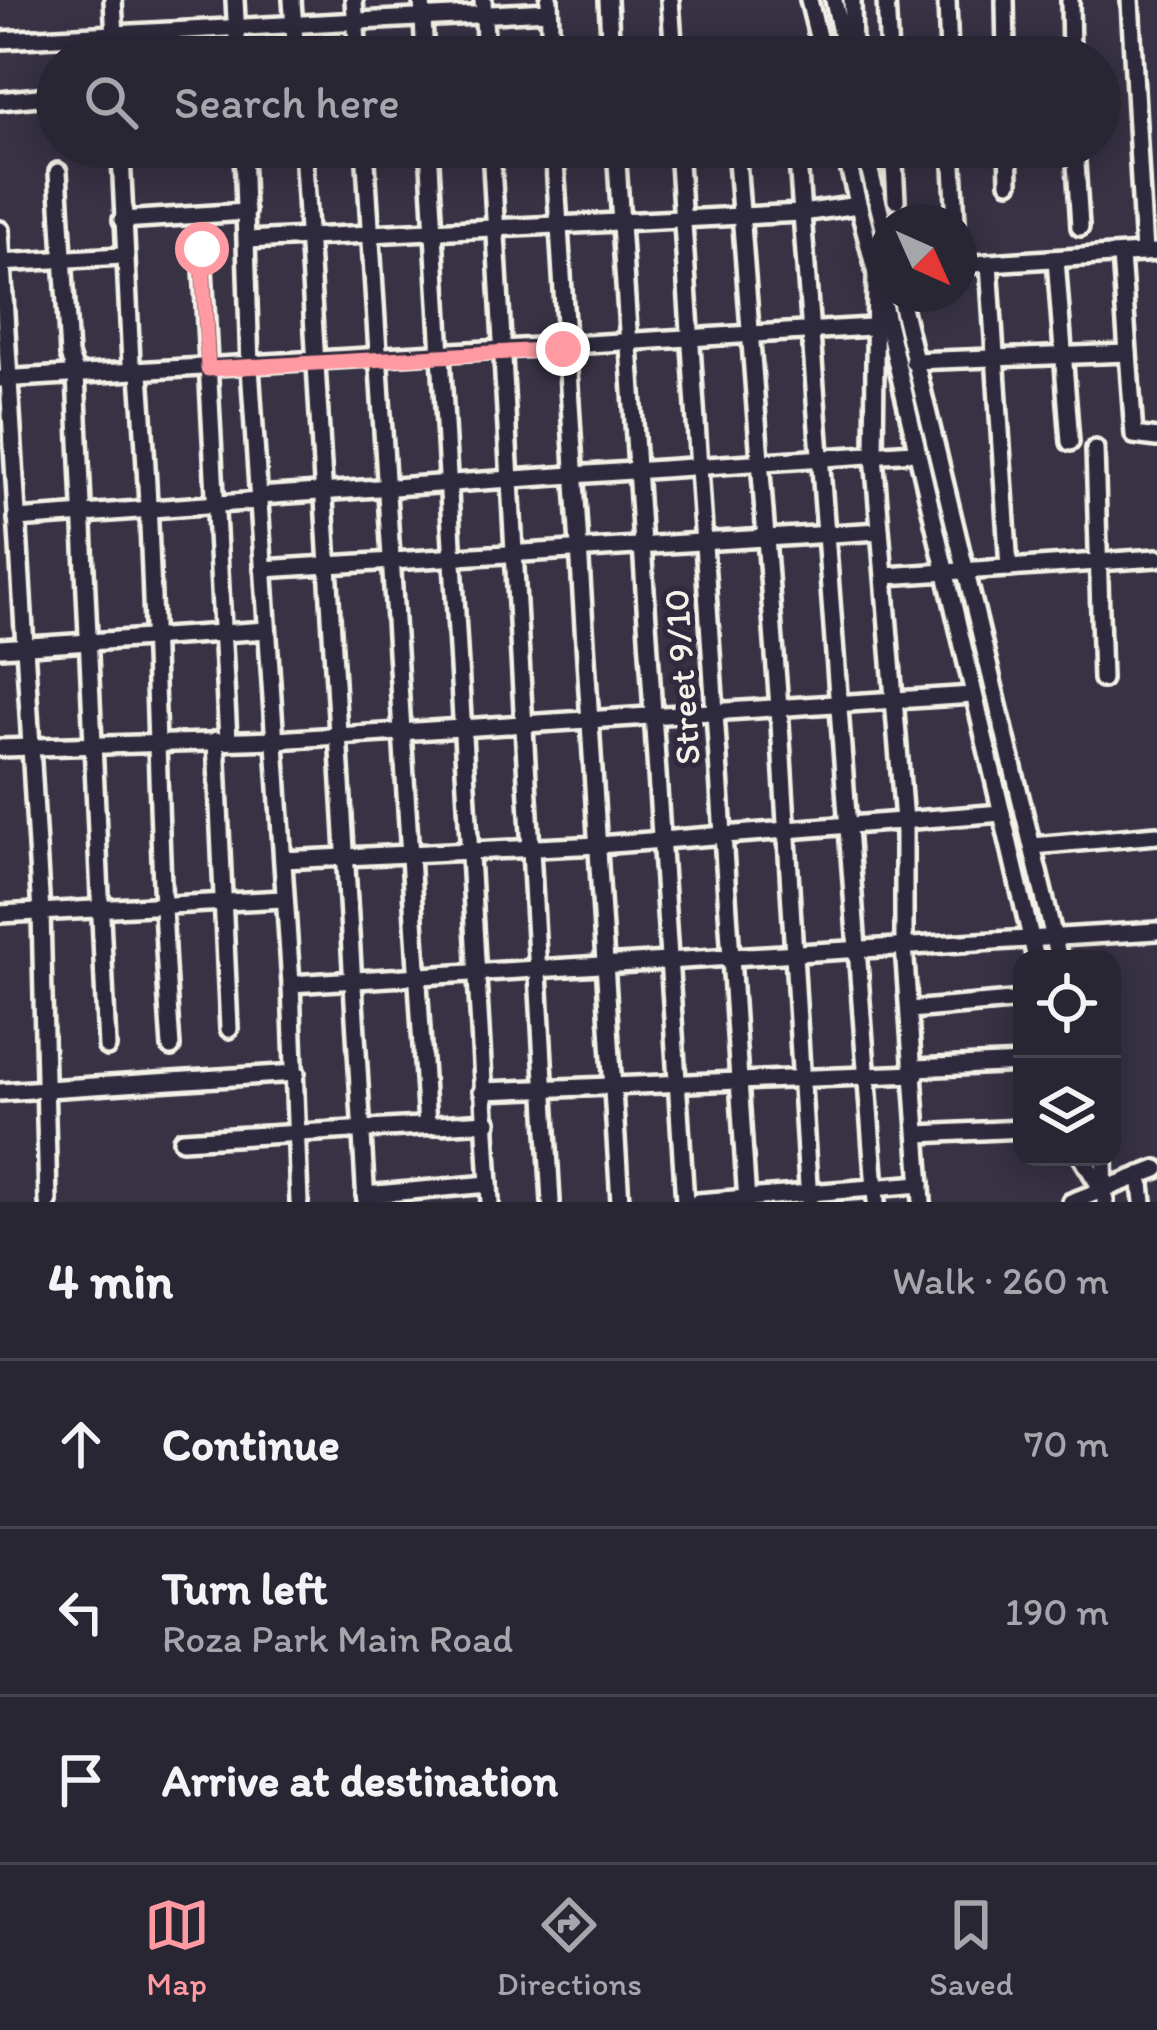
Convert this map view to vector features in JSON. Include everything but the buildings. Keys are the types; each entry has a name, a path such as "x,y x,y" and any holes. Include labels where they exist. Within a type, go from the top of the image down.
{"street":[{"path":"113,0 116,34"},
{"path":"235,0 237,36"},
{"path":"292,0 294,36"},
{"path":"354,0 356,36"},
{"path":"422,0 424,36"},
{"path":"608,0 610,36"},
{"path":"670,0 673,36"},
{"path":"809,0 818,36"},
{"path":"834,0 843,36"},
{"path":"850,36 852,0"},
{"path":"886,0 888,36"},
{"path":"947,0 948,36"},
{"path":"1005,0 1006,36"},
{"path":"1070,0 1071,36"},
{"path":"977,264 1150,252 1130,0"},
{"path":"77,36 423,20 483,8 549,5 550,36"},
{"path":"0,40 36,38"},
{"path":"0,101 36,97"},
{"path":"121,168 122,256 131,362 140,374 150,507 161,908 170,1047"},
{"path":"244,168 250,368 291,984 299,1202"},
{"path":"305,168 365,1199 489,1184"},
{"path":"367,168 427,1125"},
{"path":"430,168 490,1202"},
{"path":"492,168 550,1202"},
{"path":"555,168 620,1202"},
{"path":"617,168 685,1202"},
{"name":"Street 9/10","path":"679,168 747,1199"},
{"path":"738,168 779,707 808,1197"},
{"path":"799,168 875,1195"},
{"path":"849,168 869,238"},
{"path":"869,168 878,204"},
{"path":"894,168 896,200"},
{"path":"953,168 955,204"},
{"path":"1009,168 1009,182"},
{"path":"1076,168 1080,227"},
{"path":"58,172 69,355 76,375 107,1048"},
{"path":"247,240 556,227 858,206"},
{"path":"122,220 246,212"},
{"path":"0,230 4,379 41,913 48,1202"},
{"path":"202,249 224,636 229,1029"},
{"path":"1,263 122,256"},
{"path":"1120,256 1135,438 1157,441"},
{"path":"1056,259 1070,442"},
{"path":"989,263 1009,568"},
{"path":"698,1202 921,1193 904,946 904,821 874,455 874,312"},
{"path":"888,312 914,452 1034,950"},
{"path":"903,312 1056,950"},
{"path":"4,379 250,368 872,327"},
{"path":"913,361 1128,352"},
{"path":"1095,449 1102,679"},
{"path":"17,519 389,487 571,479 914,452"},
{"path":"263,569 576,554 880,531"},
{"path":"886,576 1157,557"},
{"path":"0,648 266,630"},
{"path":"0,748 276,740 403,728 973,695"},
{"path":"283,860 599,845 1002,813"},
{"path":"1033,846 1157,835"},
{"path":"0,914 283,899"},
{"path":"291,984 1157,931"},
{"path":"910,1010 1013,1001"},
{"path":"482,1091 866,1076 1013,1064"},
{"path":"0,1092 296,1073"},
{"path":"182,1140 488,1122"},
{"path":"919,1134 1013,1129"},
{"path":"1087,1166 1104,1196"},
{"path":"1104,1196 1105,1166"},
{"path":"1071,1202 1104,1196 1157,1168"},
{"path":"1140,1175 1143,1202"}],"route":[{"path":"202,249 208,369 563,349"}]}
